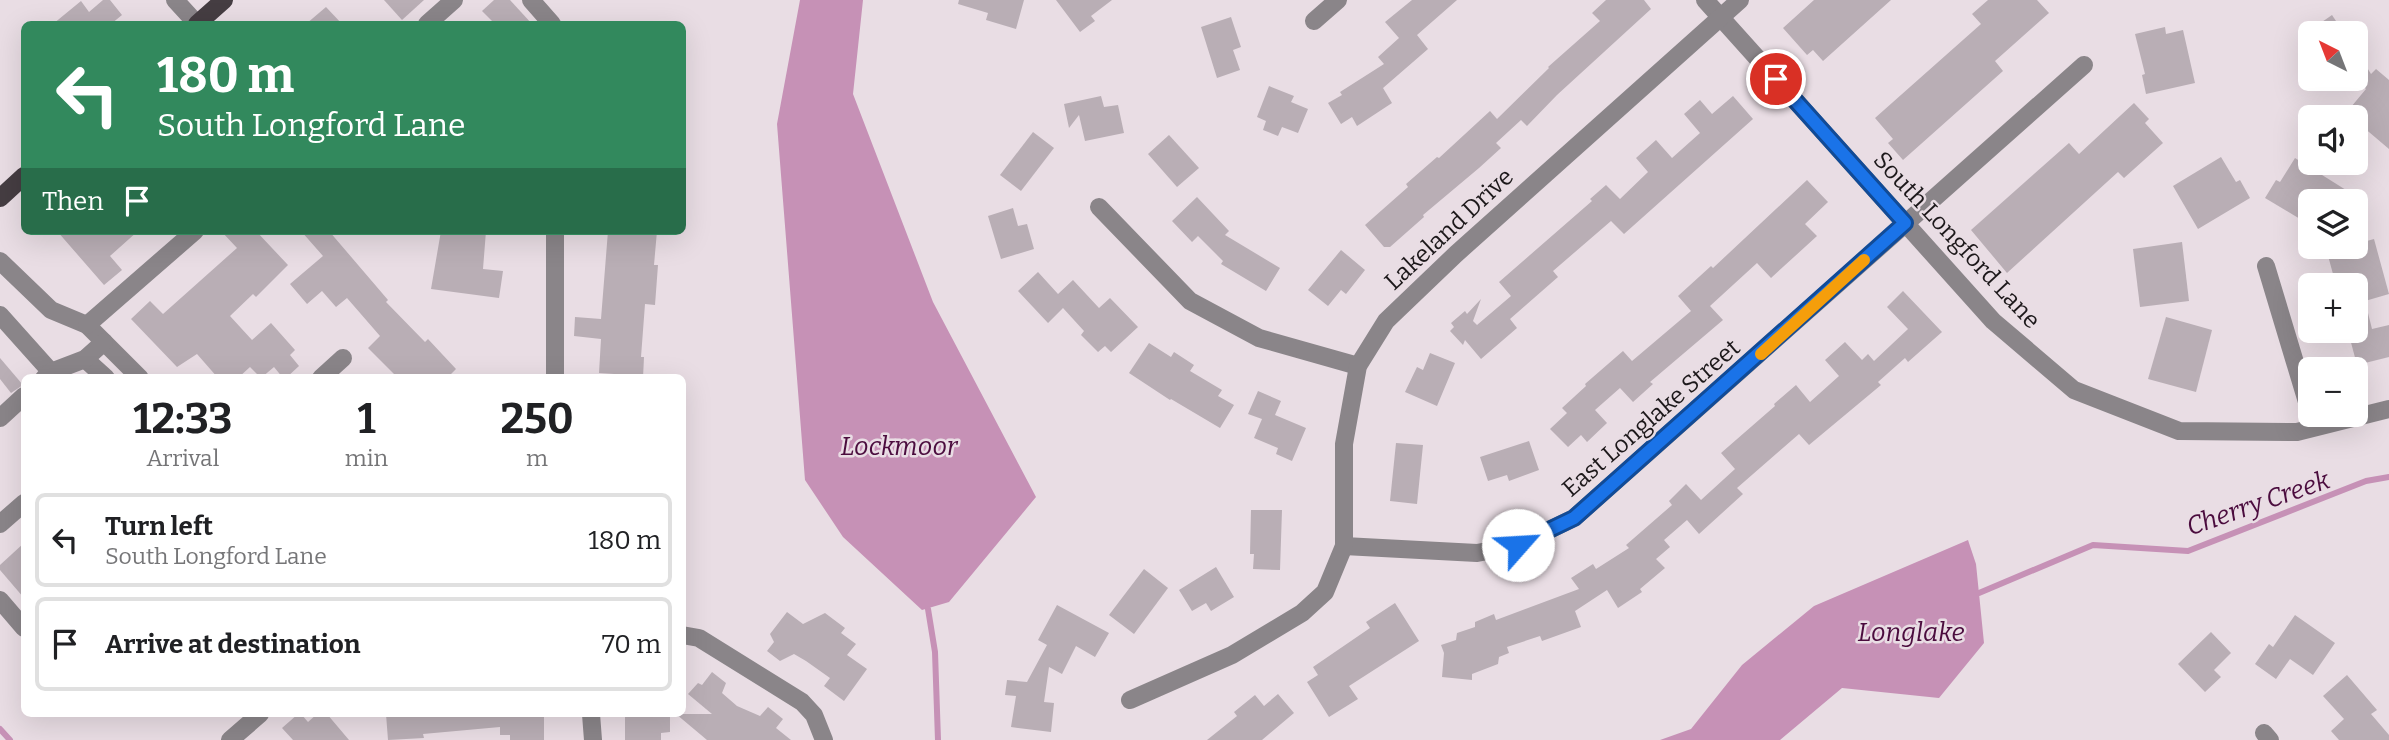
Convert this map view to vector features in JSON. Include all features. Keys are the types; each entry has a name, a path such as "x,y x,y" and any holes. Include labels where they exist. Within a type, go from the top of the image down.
{"main road":[{"path":"200,21 224,0"},
{"path":"0,198 21,179"}],"street":[{"path":"175,0 194,21"},
{"path":"430,21 454,0"},
{"path":"531,0 549,21"},
{"path":"1314,22 1338,0"},
{"name":"South Longford Lane","path":"1705,0 1993,321 2074,390 2179,431 2297,432 2302,427"},
{"name":"Lakeland Drive","path":"1344,546 1344,444 1358,366 1386,321 1455,254 1740,0"},
{"name":"East Longlake Street","path":"1344,546 1476,553 1518,545 1574,518 2084,65"},
{"path":"1099,207 1190,301 1259,338 1358,366"},
{"path":"87,325 190,235"},
{"path":"554,374 555,235"},
{"path":"0,261 51,310 87,325 136,374"},
{"path":"2266,266 2298,372"},
{"path":"0,315 47,374"},
{"path":"50,374 85,359 104,342"},
{"path":"325,374 343,358"},
{"path":"85,359 102,374"},
{"path":"0,418 21,399"},
{"name":"South Longford Lane","path":"2368,411 2389,409"},
{"path":"0,524 21,506"},
{"path":"1130,700 1231,655 1302,613 1325,592 1344,546"},
{"path":"0,600 21,624"},
{"path":"686,636 699,638 802,702 814,715 824,740"},
{"path":"230,740 257,717"},
{"path":"591,717 593,740"}],"water":[{"name":"Lockmoor","path":"800,0 863,0 853,94 933,302 1036,497 949,602 922,610 843,537 805,480 777,124"},
{"name":"Longlake","path":"1968,540 1976,564 1984,643 1939,698 1842,688 1780,740 1660,740 1691,729 1742,665 1814,606"}],"building":[{"path":"103,0 110,0 122,15 115,21 57,21 81,1 89,12"},
{"path":"384,0 424,0 402,20"},
{"path":"494,0 510,0 529,21 492,21 482,11"},
{"path":"959,0 1024,0 1016,29 986,20 988,13 958,4"},
{"path":"1056,0 1112,0 1091,16 1095,21 1080,32"},
{"path":"1412,0 1457,0 1417,35 1428,49 1383,88 1392,103 1357,126 1352,117 1341,124 1328,103 1342,95 1340,92 1384,64 1378,57 1399,38 1385,22"},
{"path":"1606,0 1644,0 1651,9 1527,126 1521,120 1496,143 1501,148 1390,247 1384,247 1365,225 1408,187 1406,184 1490,111 1497,119 1548,67 1600,21 1592,13"},
{"path":"1814,0 1891,0 1823,61 1813,50 1807,55 1783,28"},
{"path":"1988,0 2037,0 2049,13 1995,61 2003,71 1903,160 1888,143 1893,139 1875,118 1981,24 1972,14"},
{"path":"326,7 339,21 310,21"},
{"path":"2332,15 2336,21 2323,21"},
{"path":"1231,17 1241,47 1233,50 1240,70 1217,78 1201,27"},
{"path":"2165,27 2166,34 2183,30 2195,83 2146,94 2142,75 2145,74 2135,34"},
{"path":"2368,69 2371,74 2376,69 2389,80 2389,149 2368,131 2368,105 2353,105 2364,91 2368,91"},
{"path":"1269,86 1294,96 1291,102 1308,109 1298,133 1282,127 1278,136 1263,130 1266,121 1257,117"},
{"path":"1101,96 1104,107 1118,105 1124,133 1085,141 1079,115 1069,128 1064,104"},
{"path":"1733,96 1753,119 1624,234 1611,221 1553,271 1558,277 1510,319 1517,328 1481,359 1465,340 1463,345 1450,331 1454,327 1451,323 1465,311 1467,314 1481,299 1473,321 1477,325 1511,296 1499,282 1592,201 1590,199 1606,185 1620,199 1648,172 1636,158 1656,140 1672,158 1700,133 1684,114 1700,100 1712,114"},
{"path":"2134,103 2149,119 2145,123 2163,143 2124,178 2118,172 2007,273 1971,230 2069,143 2079,154"},
{"path":"1033,132 1054,148 1021,191 1000,175"},
{"path":"1169,135 1199,168 1177,187 1148,154"},
{"path":"2221,157 2236,182 2240,180 2250,198 2198,229 2173,186"},
{"path":"2295,158 2298,160 2298,175 2322,175 2344,189 2298,189 2298,218 2265,198 2276,180 2280,182"},
{"path":"1807,180 1828,202 1805,224 1817,236 1771,278 1757,263 1710,306 1723,320 1650,382 1653,384 1633,402 1620,388 1595,410 1607,423 1587,442 1581,435 1568,447 1550,429 1567,413 1562,408 1623,351 1632,361 1691,311 1678,296 1711,266 1713,268"},
{"path":"1197,197 1229,231 1225,235 1280,268 1266,291 1221,264 1223,261 1198,236 1192,242 1172,221"},
{"path":"1013,208 1018,226 1027,224 1034,249 1001,259 988,216"},
{"path":"60,235 134,235 110,256 122,270 104,285"},
{"path":"225,235 260,235 288,265 256,297 253,294 230,316 252,340 271,323 295,350 290,355 299,366 290,374 280,374 274,367 266,374 257,374 250,367 242,374 214,374 197,354 177,367 131,319 150,301 163,314 237,248"},
{"path":"305,235 332,235 388,300 386,302 425,342 428,339 456,369 451,374 394,374 368,348 380,336 347,298 336,307 322,291 307,304 290,284 323,256"},
{"path":"440,235 486,235 483,269 503,271 499,298 431,289"},
{"path":"608,235 657,235 655,305 645,304 641,357 644,357 643,374 599,373 601,339 574,336 575,317 601,319"},
{"path":"2374,239 2389,294 2368,300 2368,273 2333,273 2329,259 2368,259 2368,241"},
{"path":"2182,242 2189,301 2140,307 2133,249"},
{"path":"1341,250 1365,270 1346,294 1341,290 1328,306 1308,290"},
{"path":"1038,272 1058,294 1073,280 1099,308 1110,298 1138,327 1111,352 1105,346 1098,352 1081,335 1084,331 1063,308 1048,323 1018,291"},
{"path":"1903,291 1942,332 1908,362 1905,358 1878,382 1881,385 1809,445 1799,434 1737,488 1743,494 1699,534 1687,520 1664,540 1670,547 1656,559 1665,568 1640,589 1642,592 1618,608 1607,590 1575,611 1581,627 1542,641 1540,636 1507,647 1509,653 1499,657 1498,664 1472,674 1472,680 1442,677 1444,653 1441,645 1456,640 1457,633 1475,627 1475,622 1494,614 1496,620 1579,589 1571,578 1593,564 1596,569 1629,548 1626,545 1672,505 1669,501 1686,484 1701,500 1735,469 1721,453 1775,406 1774,404 1796,385 1810,402 1839,376 1825,360 1845,342 1862,360 1868,354 1874,361 1908,329 1887,307"},
{"path":"2368,313 2372,329 2389,325 2389,357 2368,362 2368,357 2355,357 2351,343 2368,343"},
{"path":"2166,317 2212,330 2196,392 2148,379"},
{"path":"1149,343 1171,357 1174,352 1194,365 1190,371 1222,390 1218,396 1234,405 1220,428 1129,373"},
{"path":"1430,353 1455,363 1437,406 1405,392 1417,367 1423,370"},
{"path":"0,358 21,383 21,386 11,393 0,379"},
{"path":"1258,391 1281,401 1275,415 1306,428 1292,461 1276,454 1278,448 1254,438 1262,419 1248,414"},
{"path":"1529,441 1539,470 1509,481 1507,475 1488,481 1480,457"},
{"path":"1396,443 1423,445 1417,504 1390,501"},
{"path":"1251,510 1282,510 1280,570 1253,569 1254,554 1250,554"},
{"path":"21,546 21,594 0,570 0,565"},
{"path":"1216,567 1234,597 1211,611 1206,603 1192,611 1179,590"},
{"path":"1144,569 1168,588 1134,634 1109,615"},
{"path":"1395,603 1419,641 1349,686 1358,699 1329,717 1307,682 1318,675 1313,667 1370,628 1366,622"},
{"path":"1057,605 1109,633 1095,657 1076,646 1062,674 1049,667 1044,702 1054,703 1051,732 1011,727 1016,696 1005,695 1007,680 1027,682 1047,645 1038,640"},
{"path":"787,612 803,624 825,613 845,628 841,633 856,644 847,655 867,669 844,701 824,686 830,678 806,661 794,654 780,661 767,651 774,642 770,634"},
{"path":"2295,615 2335,643 2313,675 2290,659 2276,679 2255,664 2269,644 2273,647"},
{"path":"2211,632 2231,653 2214,670 2221,677 2205,692 2178,664"},
{"path":"712,672 726,683 722,693 737,706 760,716 768,707 783,719 776,728 791,740 707,740 680,717 686,717 686,714 712,714 688,694 698,683 702,685"},
{"path":"2347,675 2377,710 2371,714 2389,735 2389,740 2339,740 2331,731 2344,719 2323,696"},
{"path":"1278,694 1294,713 1262,740 1207,740 1237,716 1234,712 1255,695 1264,706"},
{"path":"295,717 304,717 308,722 314,717 330,717 349,740 293,740 282,728"},
{"path":"386,717 544,717 544,740 510,740 510,735 500,735 500,727 423,734 424,738 388,740"},
{"path":"625,717 670,717 670,732 661,733 661,740 625,740"}],"waterway":[{"name":"Cherry Creek","path":"1979,593 2093,545 2188,551 2366,481 2389,477"},
{"path":"928,609 935,652 938,740"},
{"path":"0,729 10,740"}],"slow traffic":[{"path":"1761,354 1864,260"}],"route":[{"path":"1518,545 1574,518 1905,223 1776,79"}]}
